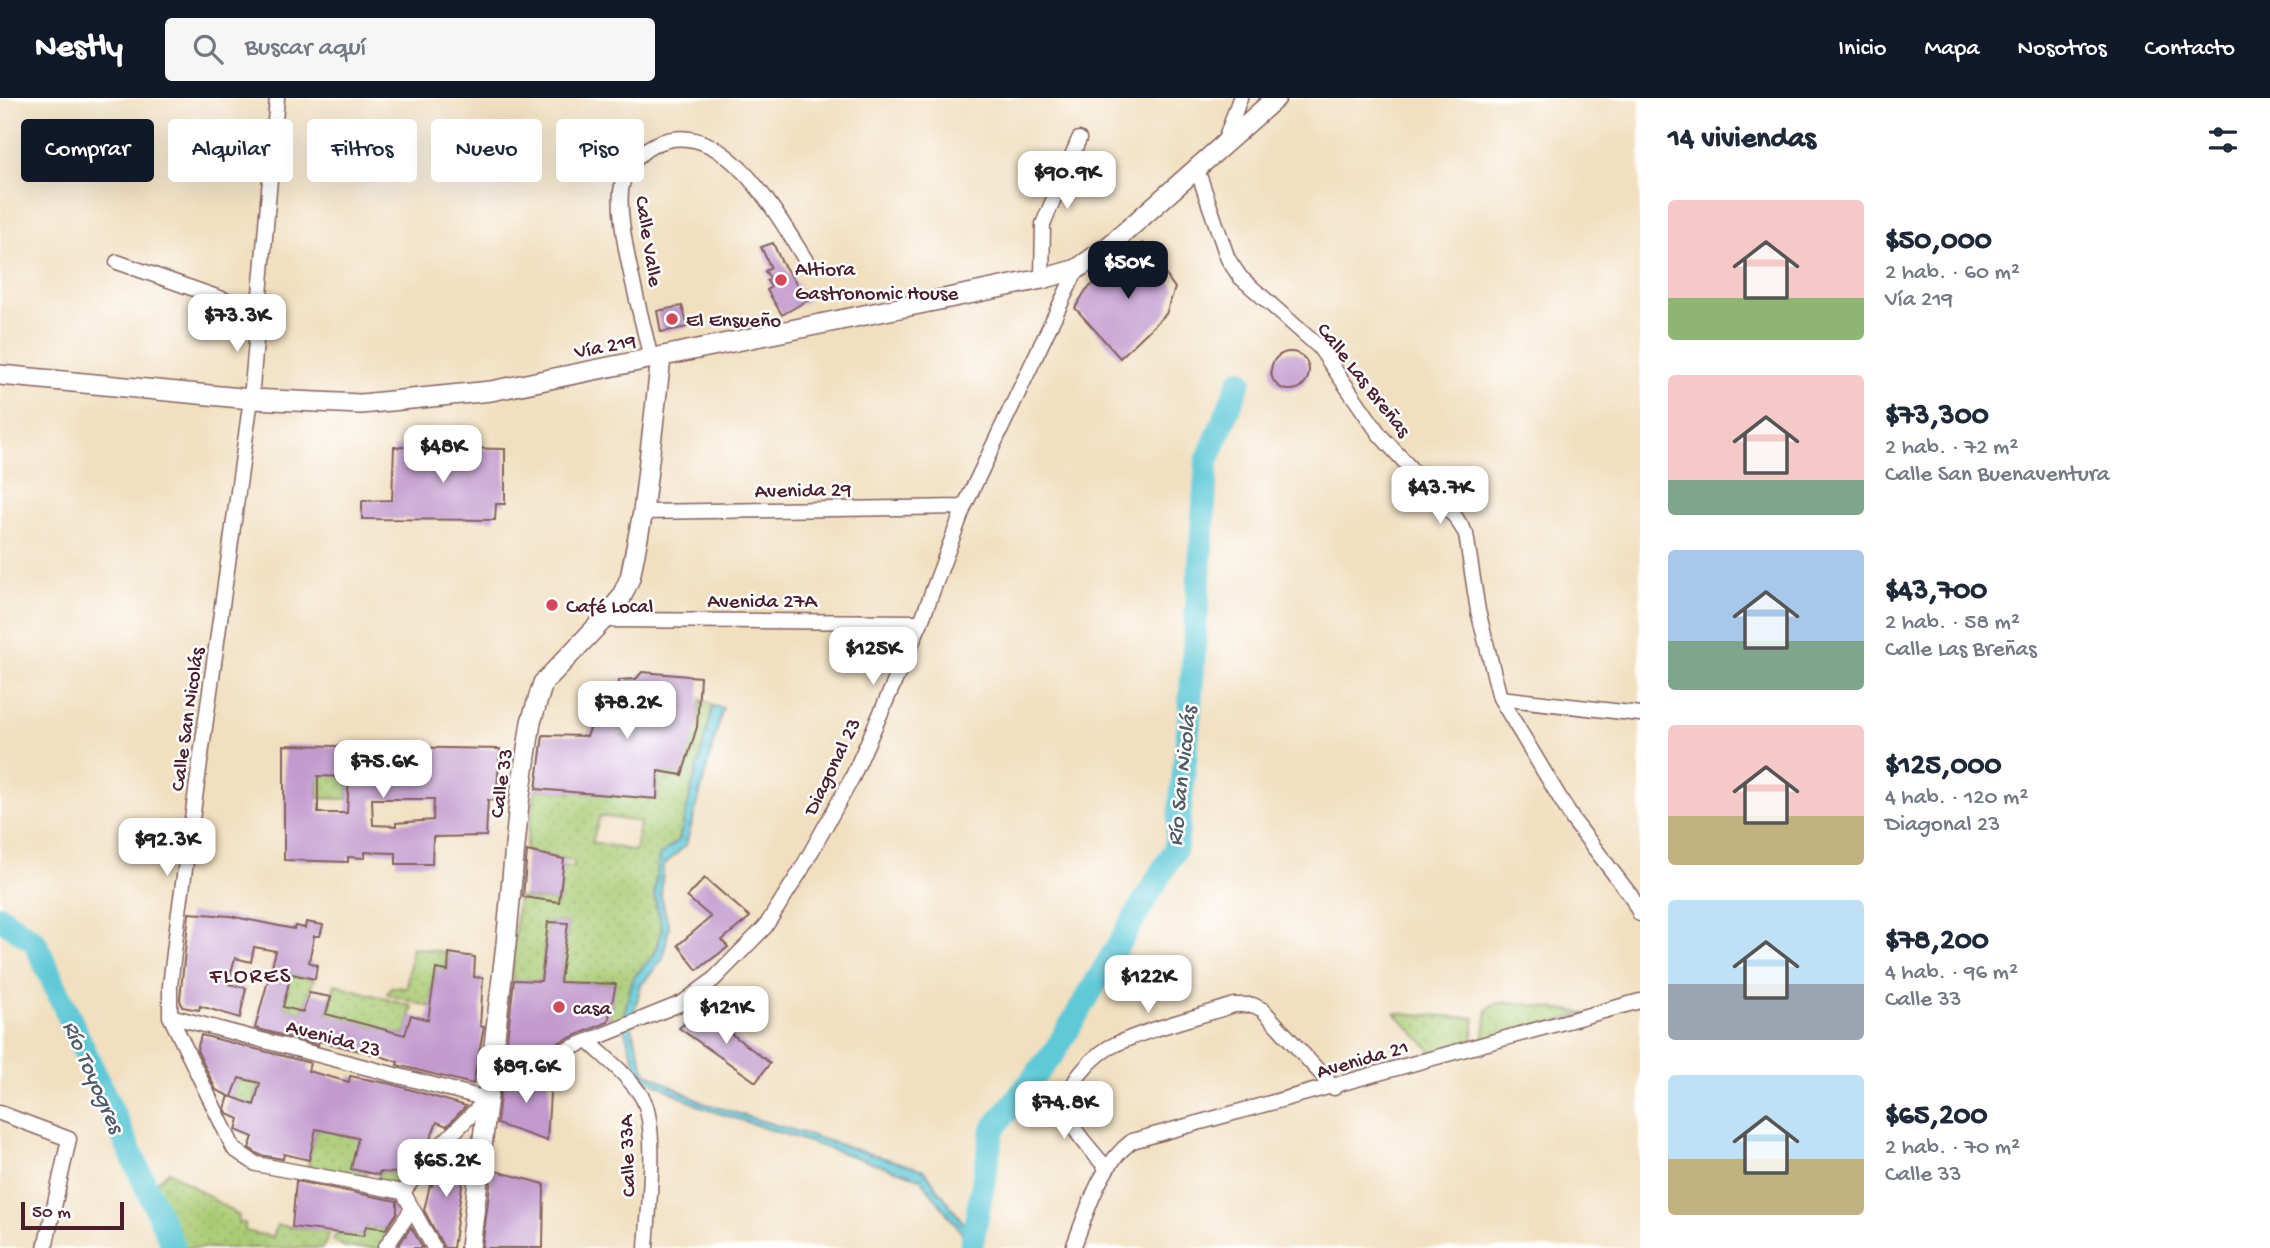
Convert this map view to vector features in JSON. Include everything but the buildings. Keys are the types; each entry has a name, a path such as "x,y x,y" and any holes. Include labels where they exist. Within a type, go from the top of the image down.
{"main road":[{"name":"Vía 219","path":"0,375 251,399 398,403 491,391 1042,279 1077,269 1108,247 1276,98"},
{"name":"Calle 33","path":"470,1248 506,944 519,803 531,722 543,683 603,620 621,598 630,578 643,512 656,359"}],"street":[{"name":"Calle San Nicolás","path":"277,98 251,399 178,919 170,986 170,1016 234,1149 256,1164 403,1192"},
{"path":"1223,144 1240,98"},
{"name":"Calle Valle","path":"656,359 622,216 621,189 633,161 646,149 682,136 706,142 739,167 769,204 808,264"},
{"path":"1042,279 1043,223 1079,139"},
{"name":"Calle Las Breñas","path":"1197,169 1228,259 1240,277 1319,347 1380,435 1456,517 1466,534 1478,611 1500,698 1573,820 1631,896 1640,914"},
{"path":"117,262 257,311"},
{"name":"Diagonal 23","path":"589,1042 682,1003 713,980 765,927 800,873 852,778 921,622 964,507 1077,269"},
{"name":"Avenida 29","path":"643,512 964,507"},
{"name":"Avenida 27A","path":"603,620 921,622"},
{"path":"1500,698 1640,713"},
{"name":"Avenida 21","path":"1106,1168 1117,1153 1132,1141 1334,1088 1640,1001"},
{"path":"1073,1248 1106,1168 1074,1125 1067,1112 1067,1098 1094,1058 1114,1044 1234,1005 1252,1005 1263,1010 1334,1088"},
{"name":"Avenida 23","path":"170,1016 488,1090"},
{"path":"435,1248 403,1192 488,1090 589,1042"},
{"name":"Calle 33A","path":"589,1042 630,1082 647,1111 650,1172 646,1248"},
{"path":"0,1113 69,1139 45,1248"},
{"path":"385,1248 412,1209"}],"green space":[{"path":"701,699 713,706 679,840 659,857 654,895 662,928 653,956 633,978 622,1023 607,1029 615,984 560,982 568,923 548,922 541,981 511,980 518,897 559,902 563,865 574,868 574,861 525,851 536,789 657,799 658,771 682,775","holes":["600,816 640,822 635,851 592,842"]},
{"path":"319,746 333,776 349,777 348,799 318,798"},
{"path":"412,947 449,953 448,971 436,970 431,1000 444,1011 387,994 391,987 407,988"},
{"path":"291,974 314,979 302,1012 283,1007"},
{"path":"335,984 413,1007 405,1035 327,1015"},
{"path":"1509,1002 1587,1013 1483,1042 1487,1010 1494,1004"},
{"path":"1395,1013 1475,1018 1472,1045 1435,1055"},
{"path":"239,1078 260,1083 253,1107 232,1097"},
{"path":"318,1119 336,1133 356,1138 358,1127 367,1170 363,1180 307,1170"},
{"path":"403,1154 421,1160 401,1186 377,1182 379,1172 399,1173"},
{"path":"169,1171 239,1216 238,1223 245,1223 245,1231 273,1237 277,1225 329,1231 329,1237 322,1248 175,1248 148,1190"},
{"path":"366,1226 390,1230 378,1248 347,1248 333,1240 337,1233 363,1236"}],"water":[{"path":"713,706 723,708 686,845 663,866 661,896 669,927 663,959 641,985 631,1025 645,1072 703,1103 924,1170 974,1237 972,1246 920,1178 703,1108 639,1075 622,1023 633,978 655,954 662,928 654,895 659,856 679,840"}],"waterway":[{"name":"Río San Nicolás","path":"971,1248 993,1129 1055,1051 1176,848 1189,722 1207,461 1240,381"},
{"name":"Río Toyogres","path":"0,917 35,942 174,1248"}],"place":[{"name":"Altiora Gastronomic House","path":"781,280"},
{"name":"El Ensueño","path":"672,319"},
{"name":"Café Local","path":"552,605"},
{"name":"casa","path":"559,1007"}],"district":[{"name":"FLORES","path":"251,974"}]}
